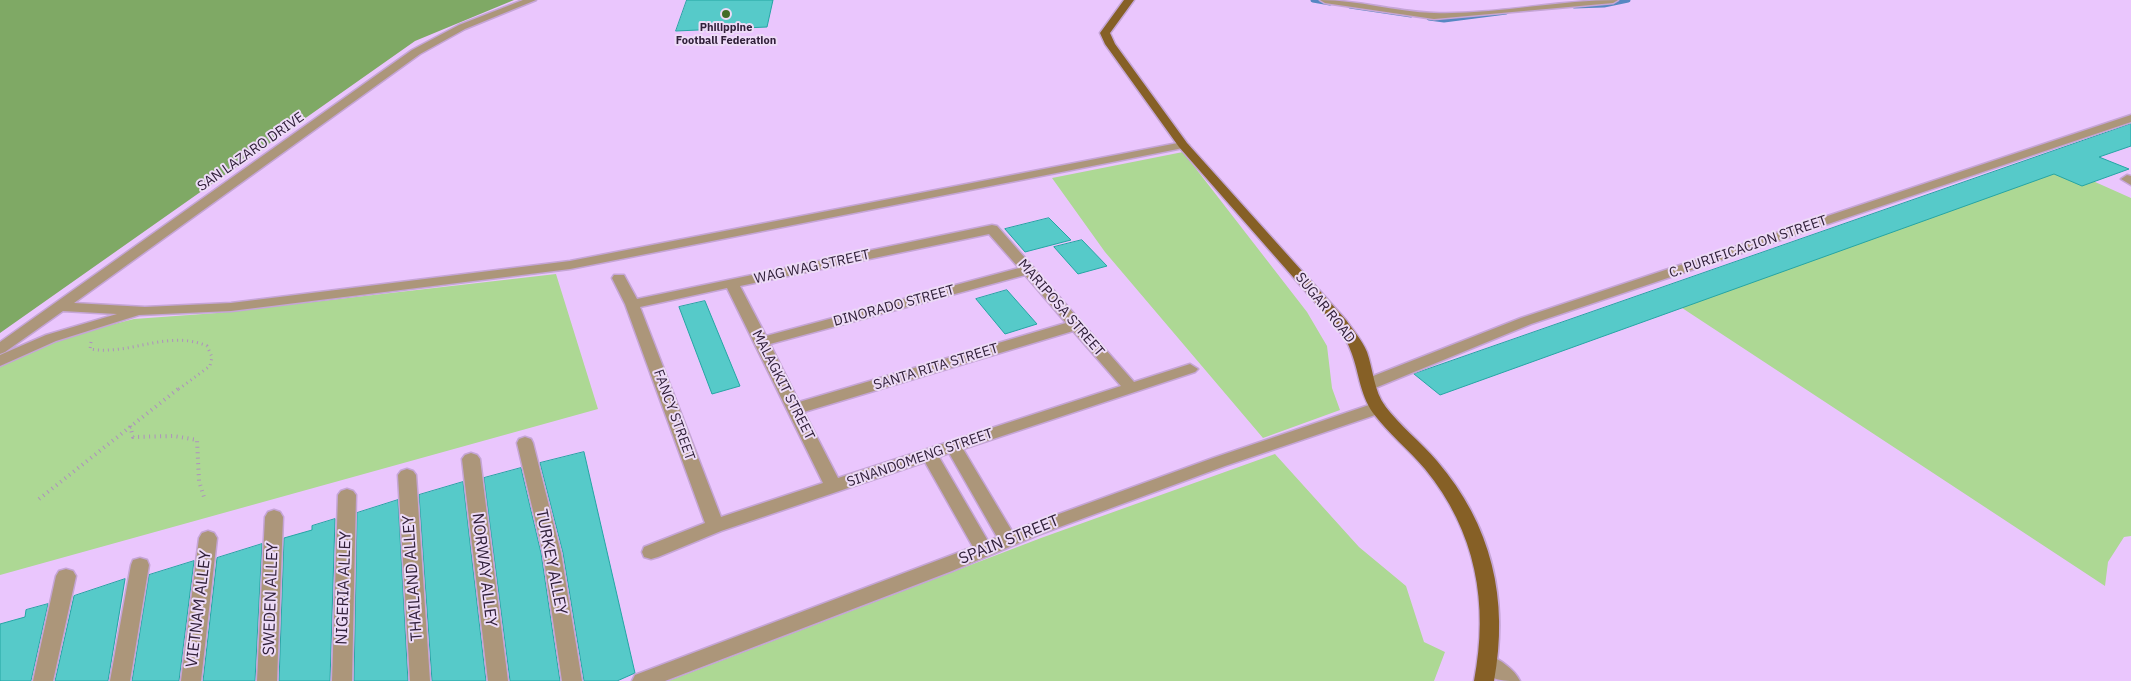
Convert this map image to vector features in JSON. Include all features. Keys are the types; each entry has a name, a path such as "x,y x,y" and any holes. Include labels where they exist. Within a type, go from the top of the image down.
{"main road":[{"name":"SUGAR ROAD","path":"1129,0 1105,33 1110,44 1183,145 1341,323 1358,350 1378,408 1437,473 1465,518 1479,548 1491,600 1486,672"}],"street":[{"name":"SAN LAZARO DRIVE","path":"0,348 416,52 462,27 531,0"},
{"path":"1325,0 1434,16 1487,13 1613,0"},
{"name":"C. PURIFICACION STREET","path":"1369,384 1526,321 2131,118"},
{"path":"60,306 146,311 232,306 570,264 1183,145"},
{"name":"MARIPOSA STREET","path":"992,229 1130,387"},
{"name":"WAG WAG STREET","path":"632,304 992,229"},
{"name":"DINORADO STREET","path":"762,342 1027,270"},
{"name":"FANCY STREET","path":"619,278 632,304 715,526"},
{"name":"MALAGKIT STREET","path":"732,284 834,487"},
{"path":"0,361 51,338 146,311"},
{"name":"SANTA RITA STREET","path":"795,409 1076,325"},
{"name":"SINANDOMENG STREET","path":"651,552 715,526 1130,387 1190,369"},
{"name":"SPAIN STREET","path":"642,681 984,550 1008,539 1219,462 1378,408"},
{"name":"TURKEY ALLEY","path":"525,443 552,553 572,681"},
{"path":"953,446 1008,539"},
{"path":"929,454 984,550"},
{"name":"NORWAY ALLEY","path":"470,459 498,681"},
{"name":"THAILAND ALLEY","path":"407,475 420,681"},
{"path":"952,494 976,486"},
{"name":"NIGERIA ALLEY","path":"342,681 347,495"},
{"name":"SWEDEN ALLEY","path":"267,681 274,517"},
{"path":"970,526 995,517"},
{"name":"VIETNAM ALLEY","path":"191,681 208,538"},
{"path":"120,681 140,565"},
{"path":"43,681 66,576"},
{"path":"1486,672 1510,681"}],"path":[{"path":"39,499 130,426 210,366 212,357 207,346 187,339 168,340 118,351 101,352 90,349 98,331 114,319"},
{"path":"130,426 132,438 174,436 197,440 199,481 204,497"}],"green space":[{"path":"0,0 514,0 415,41 0,333"},
{"path":"1183,152 1307,312 1327,346 1332,388 1340,410 1263,438 1105,252 1052,178"},
{"path":"2066,169 2131,198 2131,536 2124,537 2108,562 2105,586 1673,302"},
{"path":"556,274 598,409 0,575 0,365 58,338 134,319 217,313"},
{"path":"1275,454 1359,547 1406,586 1424,642 1445,652 1434,681 668,681 1041,538"}],"building":[{"name":"Philippine Football Federation","path":"687,0 773,0 767,27 676,31"},
{"path":"2131,124 2131,146 2099,157 2129,169 2082,186 2054,174 1440,395 1414,374"},
{"path":"1049,218 1071,240 1025,252 1005,229"},
{"path":"1082,240 1107,266 1078,274 1054,247"},
{"path":"1007,290 1037,324 1005,334 976,299"},
{"path":"705,301 740,386 712,394 679,307"},
{"path":"584,452 635,673 617,681 584,681 563,553 540,463"},
{"path":"521,468 541,553 560,681 510,681 484,478"},
{"path":"463,482 486,681 432,681 419,495"},
{"path":"398,500 408,681 354,681 357,513"},
{"path":"335,519 330,681 279,681 284,538 312,530 312,526"},
{"path":"262,544 255,681 203,681 217,558"},
{"path":"194,561 179,681 132,681 149,575"},
{"path":"125,579 108,681 55,681 74,596"},
{"path":"48,604 31,681 0,681 0,624 25,617 26,610"}],"waterway":[{"path":"1313,0 1330,3"},
{"path":"1574,6 1604,5 1628,0"},
{"path":"1350,6 1411,15"},
{"path":"1429,18 1444,20 1506,12"}],"place":[{"name":"Philippine Football Federation","path":"726,14"}]}
